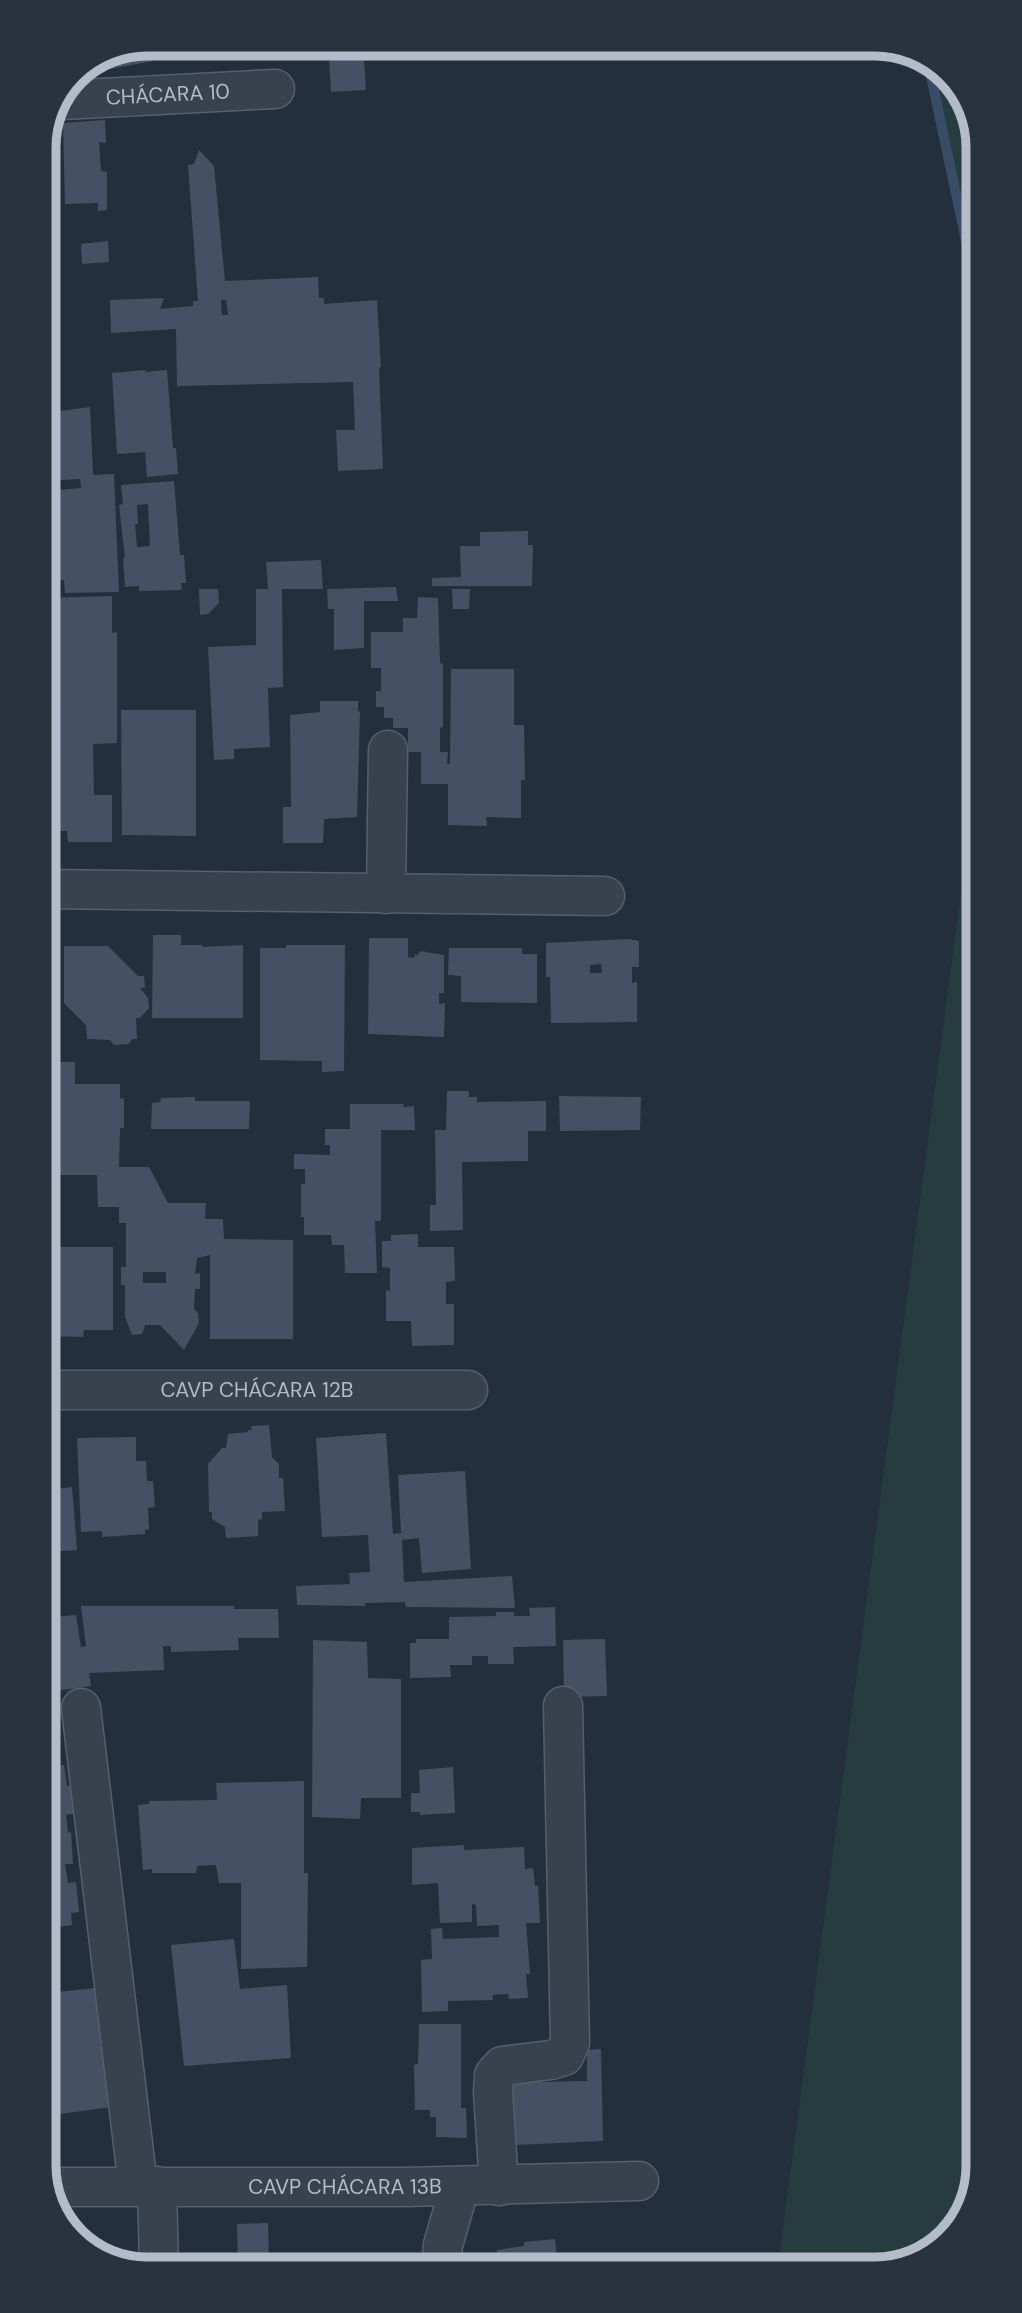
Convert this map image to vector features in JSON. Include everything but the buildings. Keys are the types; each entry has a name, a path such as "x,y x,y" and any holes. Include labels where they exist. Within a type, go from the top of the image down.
{"street":[{"name":"CHÁCARA 10","path":"69,100 275,89"},
{"path":"386,894 388,750"},
{"path":"56,889 605,896"},
{"name":"CAVP CHÁCARA 12B","path":"56,1390 468,1390"},
{"path":"499,2186 494,2076 502,2066 564,2056 570,2043 563,1706"},
{"path":"81,1708 157,2257"},
{"name":"CAVP CHÁCARA 13B","path":"59,2187 499,2186 639,2181"},
{"path":"442,2257 460,2186"}],"green space":[{"path":"931,76 951,96 965,135 966,241"},
{"path":"966,855 965,2178 951,2217 930,2238 915,2248 875,2257 779,2257"}],"waterway":[{"path":"931,76 966,241"}]}
